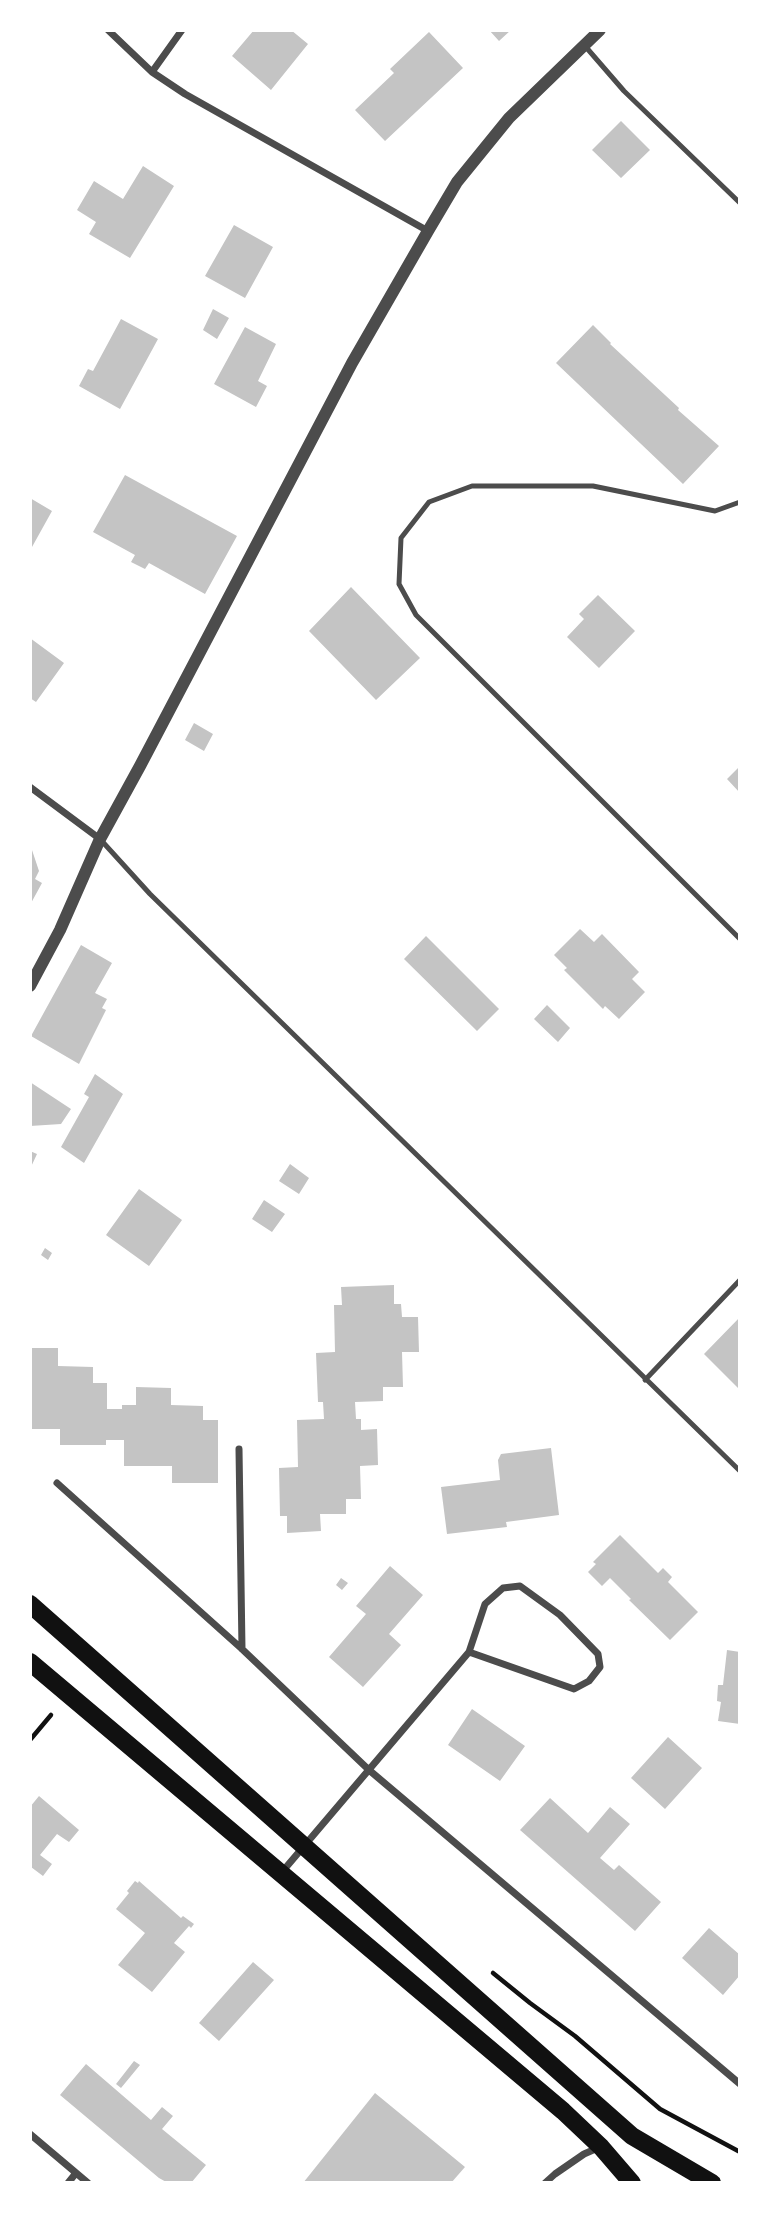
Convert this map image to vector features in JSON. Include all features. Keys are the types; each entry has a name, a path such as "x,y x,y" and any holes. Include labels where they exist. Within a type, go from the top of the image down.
{"main road":[{"path":"30,1604 632,2136 712,2183"},
{"path":"30,1662 563,2110 601,2147 632,2183"}],"street":[{"path":"108,30 152,72 185,94 428,231"},
{"path":"152,72 182,30"},
{"path":"30,986 61,930 100,839 352,363 428,231 457,183 509,118 600,30"},
{"path":"30,787 100,839"},
{"path":"239,1449 242,1649"},
{"path":"57,1483 242,1649 369,1770 740,2084"},
{"path":"281,1873 469,1652 485,1604 503,1588 520,1586 560,1615 598,1654 600,1667 589,1681 574,1689 469,1652"},
{"path":"30,2134 88,2183"},
{"path":"545,2183 584,2154 601,2147"},
{"path":"68,2183 76,2174"}],"lane":[{"path":"584,45 624,91 740,203"},
{"path":"740,502 715,511 593,486 472,486 429,502 401,538 400,584 416,615 740,939"},
{"path":"100,839 150,894 740,1471"},
{"path":"645,1380 740,1280"}],"path":[{"path":"30,1740 56,1709"},
{"path":"488,1969 575,2036 660,2109 740,2152"}],"building":[{"path":"254,30 291,30 308,44 271,90 232,56"},
{"path":"489,30 511,30 499,41"},
{"path":"429,32 463,68 385,141 355,110 394,73 390,69"},
{"path":"621,121 650,150 621,178 592,150"},
{"path":"143,166 174,186 130,258 89,234 96,222 77,210 94,181 123,199"},
{"path":"234,225 273,247 245,298 205,276"},
{"path":"213,309 229,318 217,339 203,330"},
{"path":"121,319 158,339 120,409 79,386 88,369 93,371"},
{"path":"593,325 679,408 678,410 719,446 683,484 556,363"},
{"path":"245,327 276,344 258,381 267,386 256,407 214,384"},
{"path":"125,475 237,536 205,594 149,563 145,569 131,562 135,555 93,532"},
{"path":"30,498 52,511 32,547 30,546"},
{"path":"351,587 420,658 376,700 309,631"},
{"path":"598,595 635,631 599,668 567,637 584,619 579,614"},
{"path":"30,638 64,663 36,702 30,698"},
{"path":"194,723 213,734 204,751 185,740"},
{"path":"740,766 740,793 727,779"},
{"path":"30,844 39,871 35,879 42,883 30,905"},
{"path":"580,929 594,942 602,934 639,972 632,979 645,992 619,1019 605,1006 603,1009 564,970 567,968 554,955"},
{"path":"426,936 499,1009 477,1031 404,959"},
{"path":"81,945 112,963 95,993 107,999 102,1008 106,1010 79,1064 31,1036"},
{"path":"547,1005 570,1028 558,1042 534,1019"},
{"path":"95,1074 123,1094 84,1163 61,1147 89,1097 84,1094"},
{"path":"30,1082 71,1109 61,1124 30,1126"},
{"path":"30,1151 37,1154 30,1169"},
{"path":"290,1164 309,1178 299,1194 279,1181"},
{"path":"139,1189 182,1220 149,1266 106,1235"},
{"path":"264,1200 285,1214 272,1232 252,1219"},
{"path":"45,1248 52,1253 48,1260 41,1255"},
{"path":"394,1285 394,1304 401,1304 402,1317 418,1317 419,1352 402,1352 403,1387 383,1387 383,1401 355,1402 356,1419 361,1419 361,1430 377,1429 378,1465 360,1466 361,1499 346,1499 346,1514 320,1514 321,1531 287,1533 287,1516 280,1516 279,1468 298,1467 297,1420 324,1419 323,1402 318,1402 316,1353 335,1352 334,1305 342,1305 341,1287"},
{"path":"740,1317 740,1390 704,1354"},
{"path":"30,1348 58,1348 58,1366 93,1367 93,1383 107,1383 107,1409 136,1405 136,1387 171,1388 171,1405 203,1406 203,1420 218,1420 218,1483 172,1483 172,1466 124,1466 124,1440 106,1440 106,1445 60,1445 60,1429 30,1429"},
{"path":"551,1448 559,1515 506,1522 507,1527 447,1534 441,1487 500,1480 498,1460 501,1454"},
{"path":"620,1535 658,1573 663,1568 672,1577 668,1582 698,1612 670,1640 610,1578 602,1586 588,1572 596,1564 593,1562"},
{"path":"390,1566 423,1595 389,1634 401,1645 363,1687 329,1657 366,1614 356,1606"},
{"path":"341,1578 348,1583 342,1590 336,1585"},
{"path":"727,1650 740,1652 740,1724 718,1721 721,1702 717,1701 718,1685 723,1685"},
{"path":"472,1709 525,1746 500,1781 448,1745"},
{"path":"668,1737 702,1768 665,1809 631,1778"},
{"path":"39,1796 79,1830 69,1842 57,1834 40,1855 52,1864 43,1876 31,1867 30,1869 30,1807"},
{"path":"550,1798 588,1833 610,1807 630,1824 600,1858 614,1870 619,1865 661,1902 635,1931 520,1830"},
{"path":"135,1881 139,1881 181,1918 183,1916 194,1924 174,1943 185,1952 152,1992 118,1965 145,1933 116,1909"},
{"path":"709,1928 740,1955 740,1975 723,1995 682,1958"},
{"path":"253,1962 274,1980 219,2041 199,2023"},
{"path":"134,2061 140,2065 121,2088 116,2084"},
{"path":"86,2064 151,2120 162,2107 173,2116 162,2129 206,2165 191,2183 168,2183 159,2178 60,2095"},
{"path":"375,2093 465,2167 451,2183 303,2183"}]}
